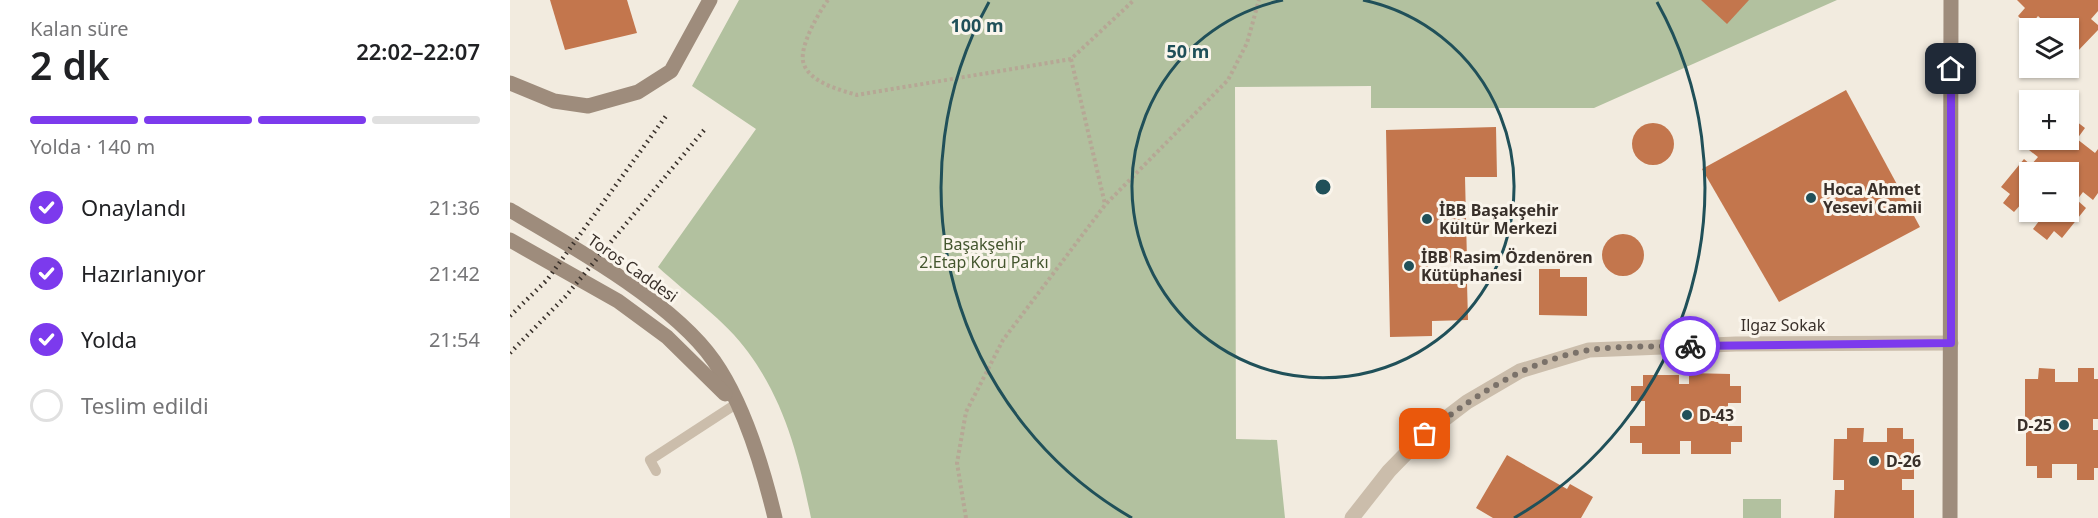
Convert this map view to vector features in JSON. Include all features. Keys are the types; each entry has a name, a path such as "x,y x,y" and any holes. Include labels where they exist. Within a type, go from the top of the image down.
{"street":[{"path":"510,83 554,101 588,106 638,92 671,71 710,0"},
{"path":"1950,518 1951,0"},
{"name":"Toros Caddesi","path":"510,210 627,282 671,317 715,362 761,461 775,518"},
{"name":"Toros Caddesi","path":"510,240 618,301 667,337 736,404"},
{"name":"Ilgaz Sokak","path":"1353,518 1389,471 1425,434 1467,402 1521,371 1589,350 1736,344 1951,343"}],"lane":[{"path":"656,471 650,460 736,404"}],"path":[{"path":"828,0 818,14 805,46 803,60 809,71 832,88 857,95 1071,59 1134,0"},
{"path":"966,518 957,463 966,412 1003,340 1105,205 1228,80 1247,43 1259,0"},
{"path":"1071,59 1105,205"}],"green space":[{"name":"Başakşehir 2.Etap Koru Parkı","path":"739,0 1837,0 1594,108 1371,108 1371,86 1235,87 1236,439 1277,440 1285,518 811,518 789,431 761,371 729,329 658,267 756,129 692,86"},
{"path":"1743,499 1781,499 1781,518 1743,518"}],"building":[{"path":"550,0 627,0 637,33 565,50"},
{"path":"1701,0 1749,0 1727,24"},
{"path":"2017,0 2098,0 2098,11 2091,19 2098,25 2098,30 2079,50 2079,18 2040,18 2038,16 2036,18 2020,18 2018,16 2025,8"},
{"name":"Hoca Ahmet Yesevi Camii","path":"1846,90 1920,227 1779,302 1702,169"},
{"path":"1653,123 1668,129 1674,144 1668,159 1653,165 1638,159 1632,144 1638,129"},
{"path":"2079,123 2085,128 2079,136"},
{"name":"İBB Başakşehir Kültür Merkezi","path":"1496,127 1497,177 1465,177 1467,261 1429,262 1429,284 1467,283 1468,320 1432,321 1432,336 1390,337 1386,130"},
{"path":"2079,141 2095,153 2098,149 2098,193 2093,200 2083,192 2079,197 2079,162 2034,162 2038,157 2029,150 2079,150"},
{"path":"2019,165 2019,206 2014,212 2003,203 2010,194 2001,187"},
{"path":"2079,202 2086,208 2079,217"},
{"path":"2038,222 2075,222 2062,238 2054,231 2047,240 2033,229"},
{"path":"1623,234 1638,240 1644,255 1638,270 1623,276 1608,270 1602,255 1608,240"},
{"path":"1539,269 1560,269 1560,277 1587,277 1587,316 1539,315"},
{"name":"D-25","path":"2039,368 2055,369 2055,382 2078,382 2078,368 2094,368 2094,379 2098,379 2098,419 2093,419 2093,430 2098,430 2098,468 2094,468 2094,480 2077,480 2077,464 2052,464 2052,478 2037,478 2037,466 2026,466 2026,430 2036,430 2036,420 2025,420 2025,379 2038,379"},
{"name":"D-43","path":"1689,373 1730,374 1730,386 1741,386 1741,403 1728,403 1728,426 1742,426 1742,442 1731,442 1731,454 1691,454 1691,441 1680,441 1680,454 1642,454 1642,443 1630,443 1630,426 1645,426 1645,401 1631,401 1631,386 1643,386 1643,375 1679,375 1679,384 1689,384"},
{"name":"D-26","path":"1847,428 1864,428 1863,442 1887,442 1887,428 1903,428 1903,439 1914,439 1914,479 1902,479 1902,490 1914,490 1914,518 1834,518 1835,490 1844,490 1844,480 1833,480 1834,439 1847,439"},
{"path":"1507,455 1567,489 1570,484 1593,497 1581,518 1493,518 1476,508"}],"railway":[{"path":"510,316 547,280 666,116"},
{"path":"510,353 565,297 705,129"}],"way so far":[{"path":"1425,434 1467,402 1521,371 1589,350 1690,346"}],"place":[{"name":"Hoca Ahmet Yesevi Camii","path":"1811,198"},
{"name":"İBB Başakşehir Kültür Merkezi","path":"1427,219"},
{"name":"İBB Rasim Özdenören Kütüphanesi","path":"1409,266"},
{"name":"D-43","path":"1687,415"},
{"name":"D-25","path":"2064,425"},
{"name":"D-26","path":"1874,461"}],"route":[{"path":"1690,346 1951,343 1951,69"}]}
